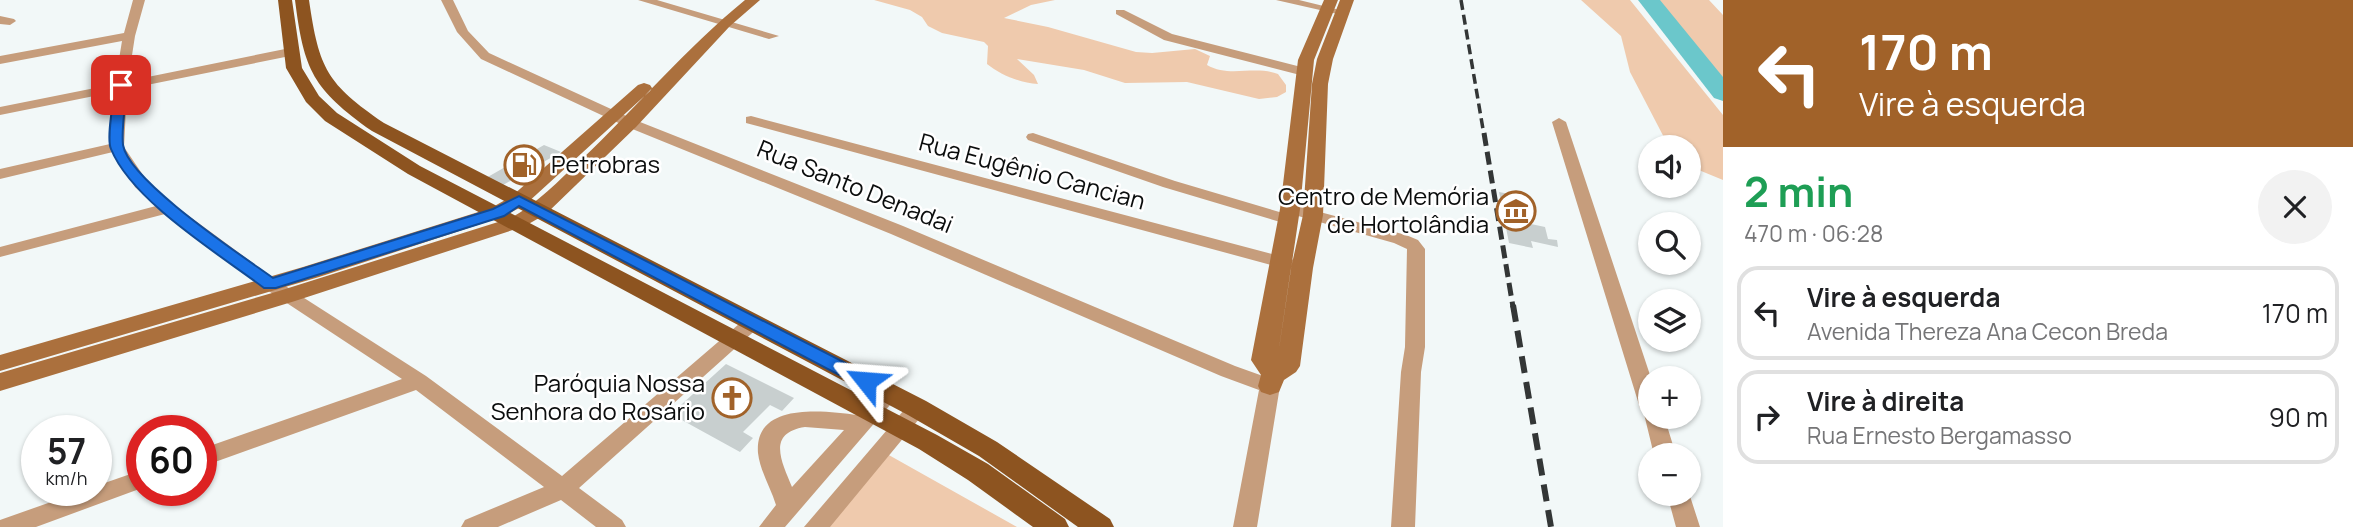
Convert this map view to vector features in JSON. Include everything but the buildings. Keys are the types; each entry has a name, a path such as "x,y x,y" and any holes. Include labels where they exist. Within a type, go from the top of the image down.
{"main road":[{"path":"285,0 289,52 294,68 312,99 331,117 414,170 518,211 753,322 889,393 988,449 1100,527"},
{"path":"302,0 308,49 314,65 328,88 346,105 734,341 867,418 900,428 978,472 1055,527"}],"street":[{"path":"139,0 129,36 121,85 117,147 141,184 168,208 279,290 419,381 614,527"},
{"name":"Rua Santo Denadai","path":"447,0 463,32 485,56 623,120 897,230 1228,372 1272,381"},
{"path":"644,0 773,36"},
{"path":"0,382 518,211 623,120 720,21 737,0"},
{"path":"720,21 753,0"},
{"path":"1282,0 1337,5"},
{"path":"1245,527 1272,381 1263,360 1278,262 1289,214 1304,72 1310,47 1337,5"},
{"path":"1272,381 1288,366 1302,268 1313,215 1320,84 1337,5"},
{"path":"1120,12 1168,37 1304,72"},
{"path":"0,60 129,36"},
{"path":"0,111 289,52"},
{"name":"Rua Eugênio Cancian","path":"751,120 1302,268"},
{"path":"1559,122 1638,370"},
{"path":"1033,137 1169,184 1289,214 1313,215 1412,244 1418,255 1415,347 1411,372 1402,527"},
{"path":"0,174 117,147"},
{"path":"0,252 168,208"},
{"path":"0,363 279,290"},
{"path":"473,527 562,489 753,322"},
{"path":"217,452 419,381"},
{"path":"771,527 889,393"},
{"path":"816,527 917,408"},
{"path":"788,508 769,450 771,439 777,430 793,420 808,418 867,418"},
{"path":"8,527 126,486"},
{"path":"1682,506 1688,527"}],"shaded area":[{"path":"874,0 1055,0 1031,5 1004,18 1048,27 1136,52 1195,49 1210,56 1207,65 1215,69 1278,74 1286,85 1286,92 1277,97 1259,99 1187,82 1125,83 1084,70 1017,59 1034,75 1038,84 1024,82 987,64 988,46 984,42 942,33 928,26 922,17 910,10"},
{"path":"1581,0 1630,0 1723,115 1723,180 1701,171 1701,135 1663,135 1630,72 1621,36"},
{"path":"1652,0 1709,0 1723,15 1723,85"},
{"path":"887,454 1017,527 828,527"}],"waterway":[{"path":"1649,0 1723,93"}],"railway":[{"path":"1461,0 1484,135"},
{"path":"1484,133 1513,307"},
{"path":"1513,305 1551,527"}],"place":[{"name":"Petrobras","path":"524,165"},
{"name":"Centro de Memória de Hortolândia","path":"1516,211"},
{"name":"Paróquia Nossa Senhora do Rosário","path":"732,398"}],"route":[{"path":"121,85 117,147 141,184 168,208 270,284 498,212 519,200 866,381"}]}
